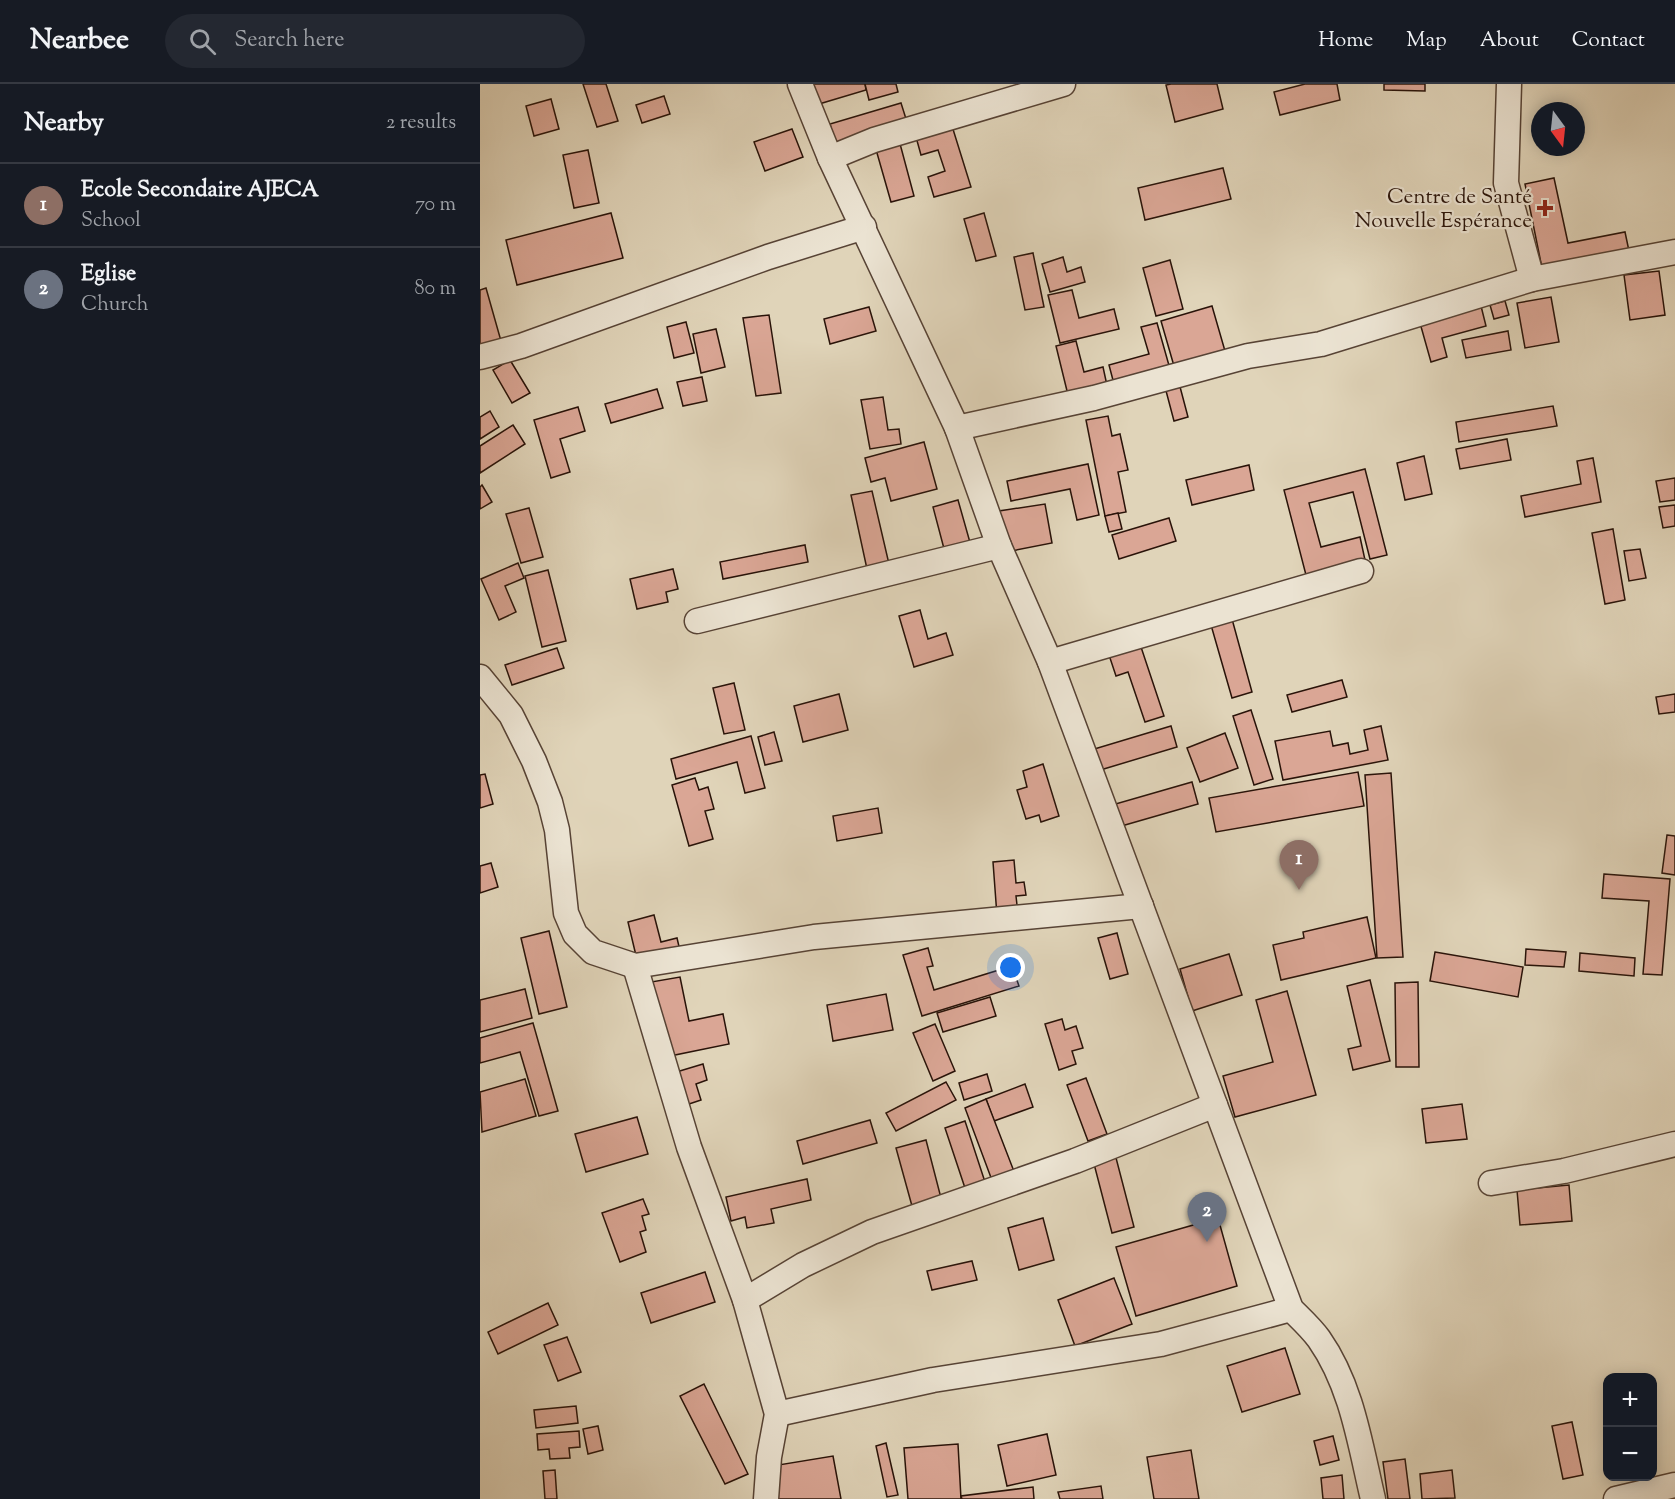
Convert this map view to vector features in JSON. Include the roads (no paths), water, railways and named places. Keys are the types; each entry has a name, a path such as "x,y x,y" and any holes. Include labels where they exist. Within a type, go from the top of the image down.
{"street":[{"path":"800,84 830,158 864,226 957,428 999,546 1050,662 1291,1309 1318,1338 1337,1370 1349,1398 1373,1499"},
{"path":"830,158 874,140 1063,84"},
{"path":"1509,84 1506,183 1532,279"},
{"path":"480,357 532,342 768,257 864,226"},
{"path":"957,428 1094,398 1248,356 1321,344 1532,279 1675,252"},
{"path":"697,621 999,546"},
{"path":"1050,662 1361,571"},
{"path":"480,677 511,715 534,761 550,802 557,830 566,913 575,934 593,951 635,966 814,938 1141,906"},
{"path":"635,966 688,1147 745,1300 777,1414 769,1457 766,1499"},
{"path":"745,1300 803,1265 872,1232 1075,1161 1215,1105"},
{"path":"1491,1183 1564,1171 1675,1144"},
{"path":"777,1414 933,1380 1161,1344 1291,1309"},
{"path":"1616,1499 1675,1485"}],"place":[{"name":"Centre de Santé Nouvelle Espérance","path":"1545,208"},
{"name":"Ecole Secondaire AJECA","path":"1299,890"},
{"name":"Eglise","path":"1207,1242"}]}
